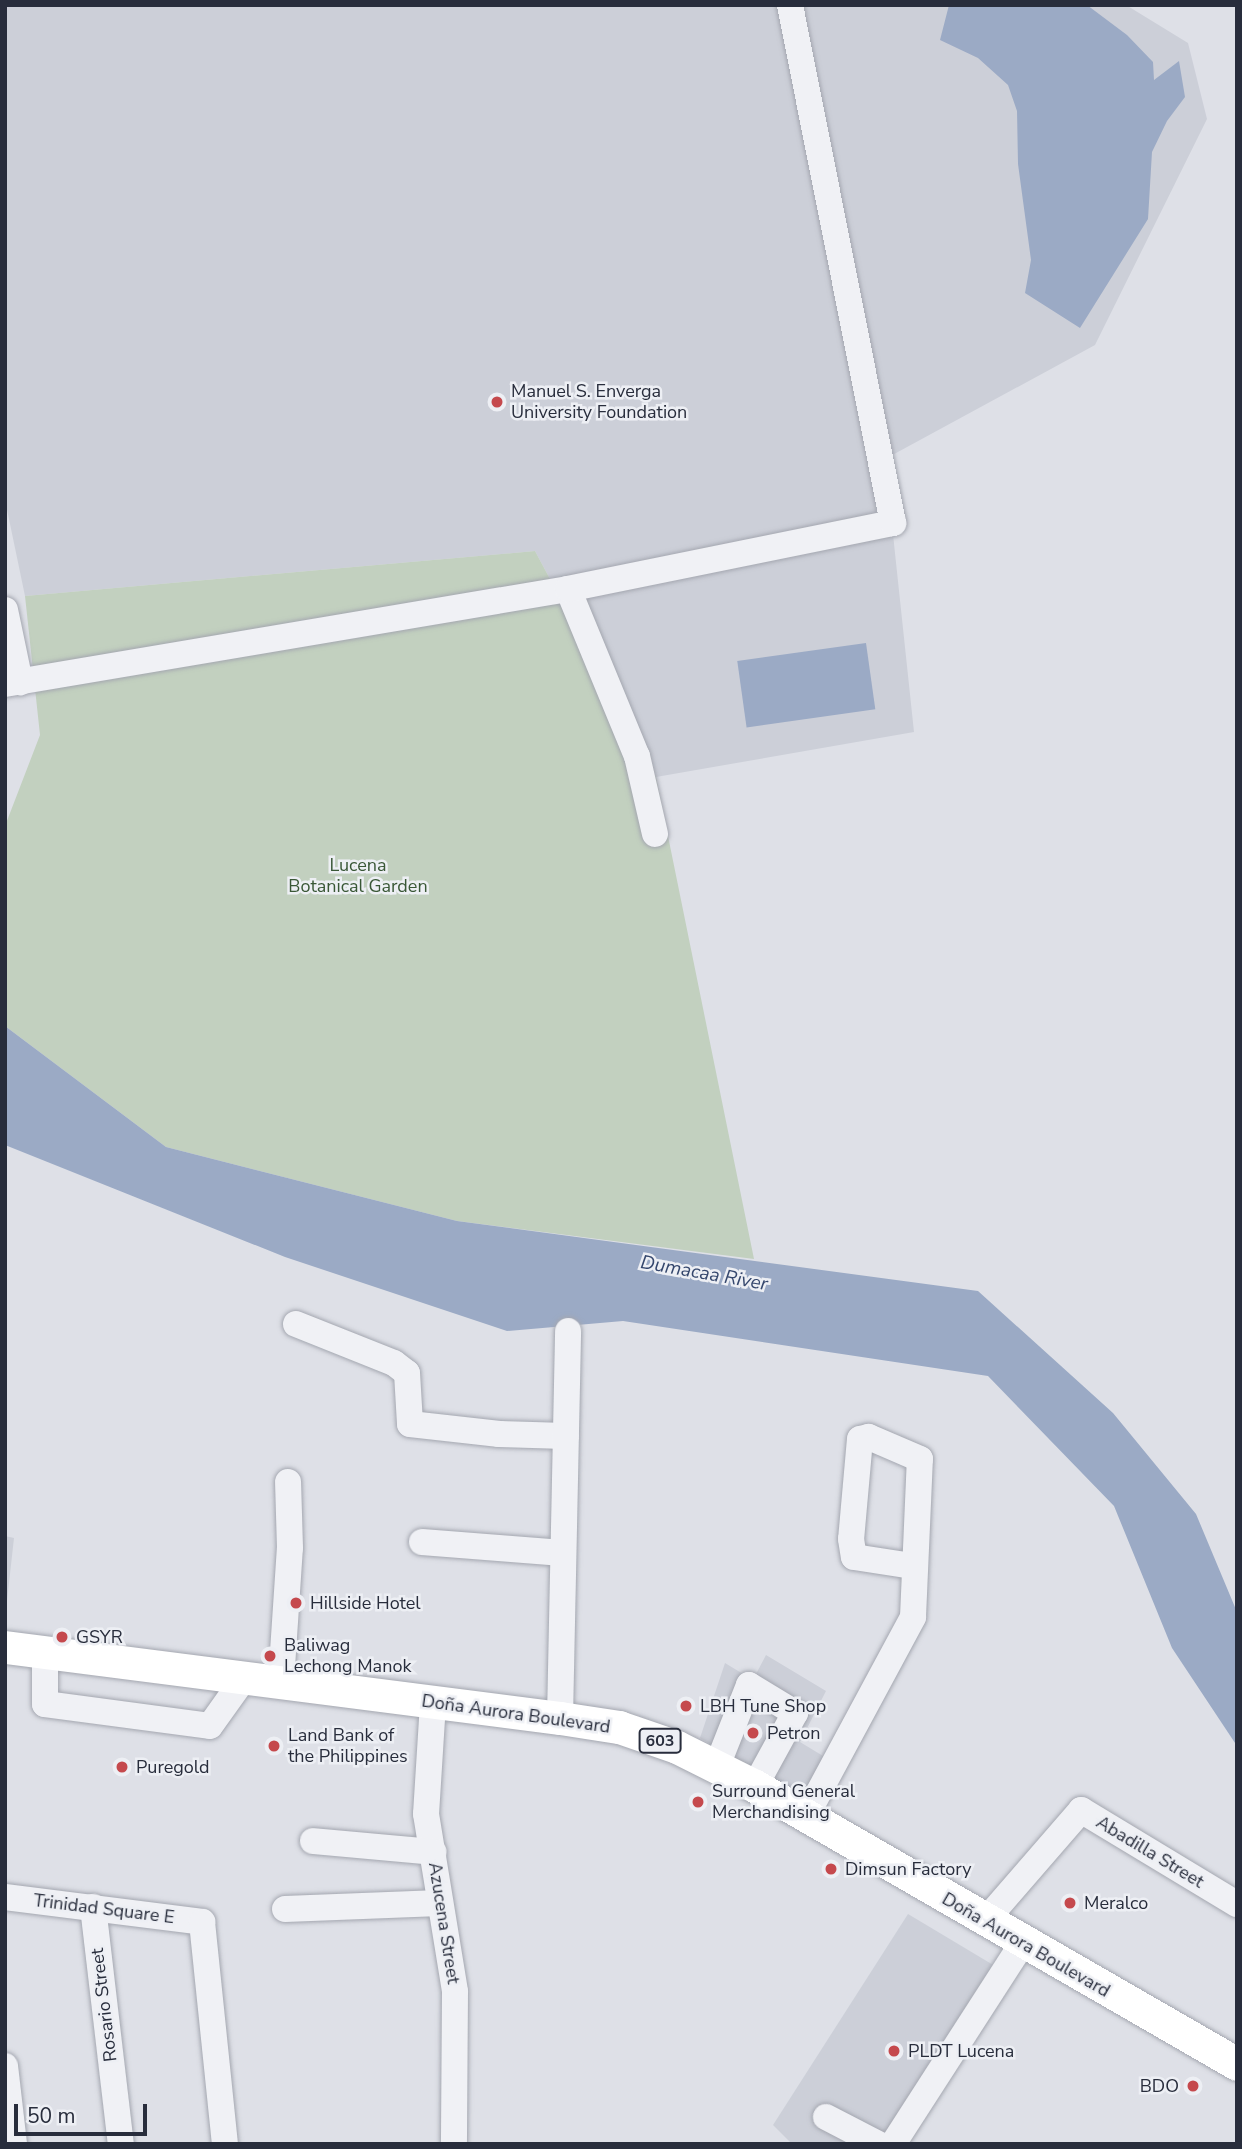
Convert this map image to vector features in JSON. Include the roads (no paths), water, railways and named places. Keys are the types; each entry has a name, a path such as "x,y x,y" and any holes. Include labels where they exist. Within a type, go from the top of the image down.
{"main road":[{"name":"Doña Aurora Boulevard","path":"5,1647 619,1727 677,1747 755,1786 985,1922 1237,2064"}],"street":[{"path":"5,610 13,683 568,589 893,523 790,5"},
{"path":"568,589 637,756 655,834"},
{"path":"296,1324 394,1363 407,1373 410,1424 499,1434 566,1436"},
{"path":"560,1718 568,1331"},
{"path":"806,1816 912,1617 912,1566 919,1459 869,1437 860,1439 851,1539 854,1557 912,1566"},
{"path":"281,1682 290,1548 288,1482"},
{"path":"422,1542 563,1553"},
{"path":"46,1652 45,1704 210,1726 245,1677"},
{"path":"717,1766 749,1685 795,1713 755,1786"},
{"name":"Azucena Street","path":"433,1703 426,1814 454,1993 454,2144"},
{"name":"Abadilla Street","path":"985,1922 1081,1810 1237,1904"},
{"path":"313,1841 433,1852"},
{"name":"Trinidad Square E","path":"5,1898 202,1922 225,2144"},
{"path":"285,1909 440,1903"},
{"name":"Rosario Street","path":"93,1907 121,2144"},
{"path":"893,2144 1023,1942"},
{"path":"5,2066 14,2144"},
{"path":"826,2117 878,2144"}],"water":[{"path":"949,5 1087,5 1127,35 1153,62 1154,80 1179,61 1185,97 1167,121 1152,152 1148,219 1080,328 1025,293 1031,260 1018,164 1017,111 1008,85 978,58 940,40"},
{"path":"866,643 875,709 747,727 737,661"},
{"name":"Dumacaa River","path":"5,1026 166,1147 457,1221 978,1291 1113,1413 1196,1514 1237,1612 1237,1746 1172,1648 1114,1506 988,1376 623,1321 507,1331 285,1257 5,1145"}],"place":[{"name":"Manuel S. Enverga University Foundation","path":"497,402"},
{"name":"Hillside Hotel","path":"296,1603"},
{"name":"GSYR","path":"62,1637"},
{"name":"Baliwag Lechong Manok","path":"270,1656"},
{"name":"LBH Tune Shop","path":"686,1706"},
{"name":"Petron","path":"753,1733"},
{"name":"Land Bank of the Philippines","path":"274,1746"},
{"name":"Puregold","path":"122,1767"},
{"name":"Surround General Merchandising","path":"698,1802"},
{"name":"Dimsun Factory","path":"831,1869"},
{"name":"Meralco","path":"1070,1903"},
{"name":"PLDT Lucena","path":"894,2051"},
{"name":"BDO","path":"1193,2086"}],"park label":[{"name":"Lucena Botanical Garden","path":"358,876"}]}
